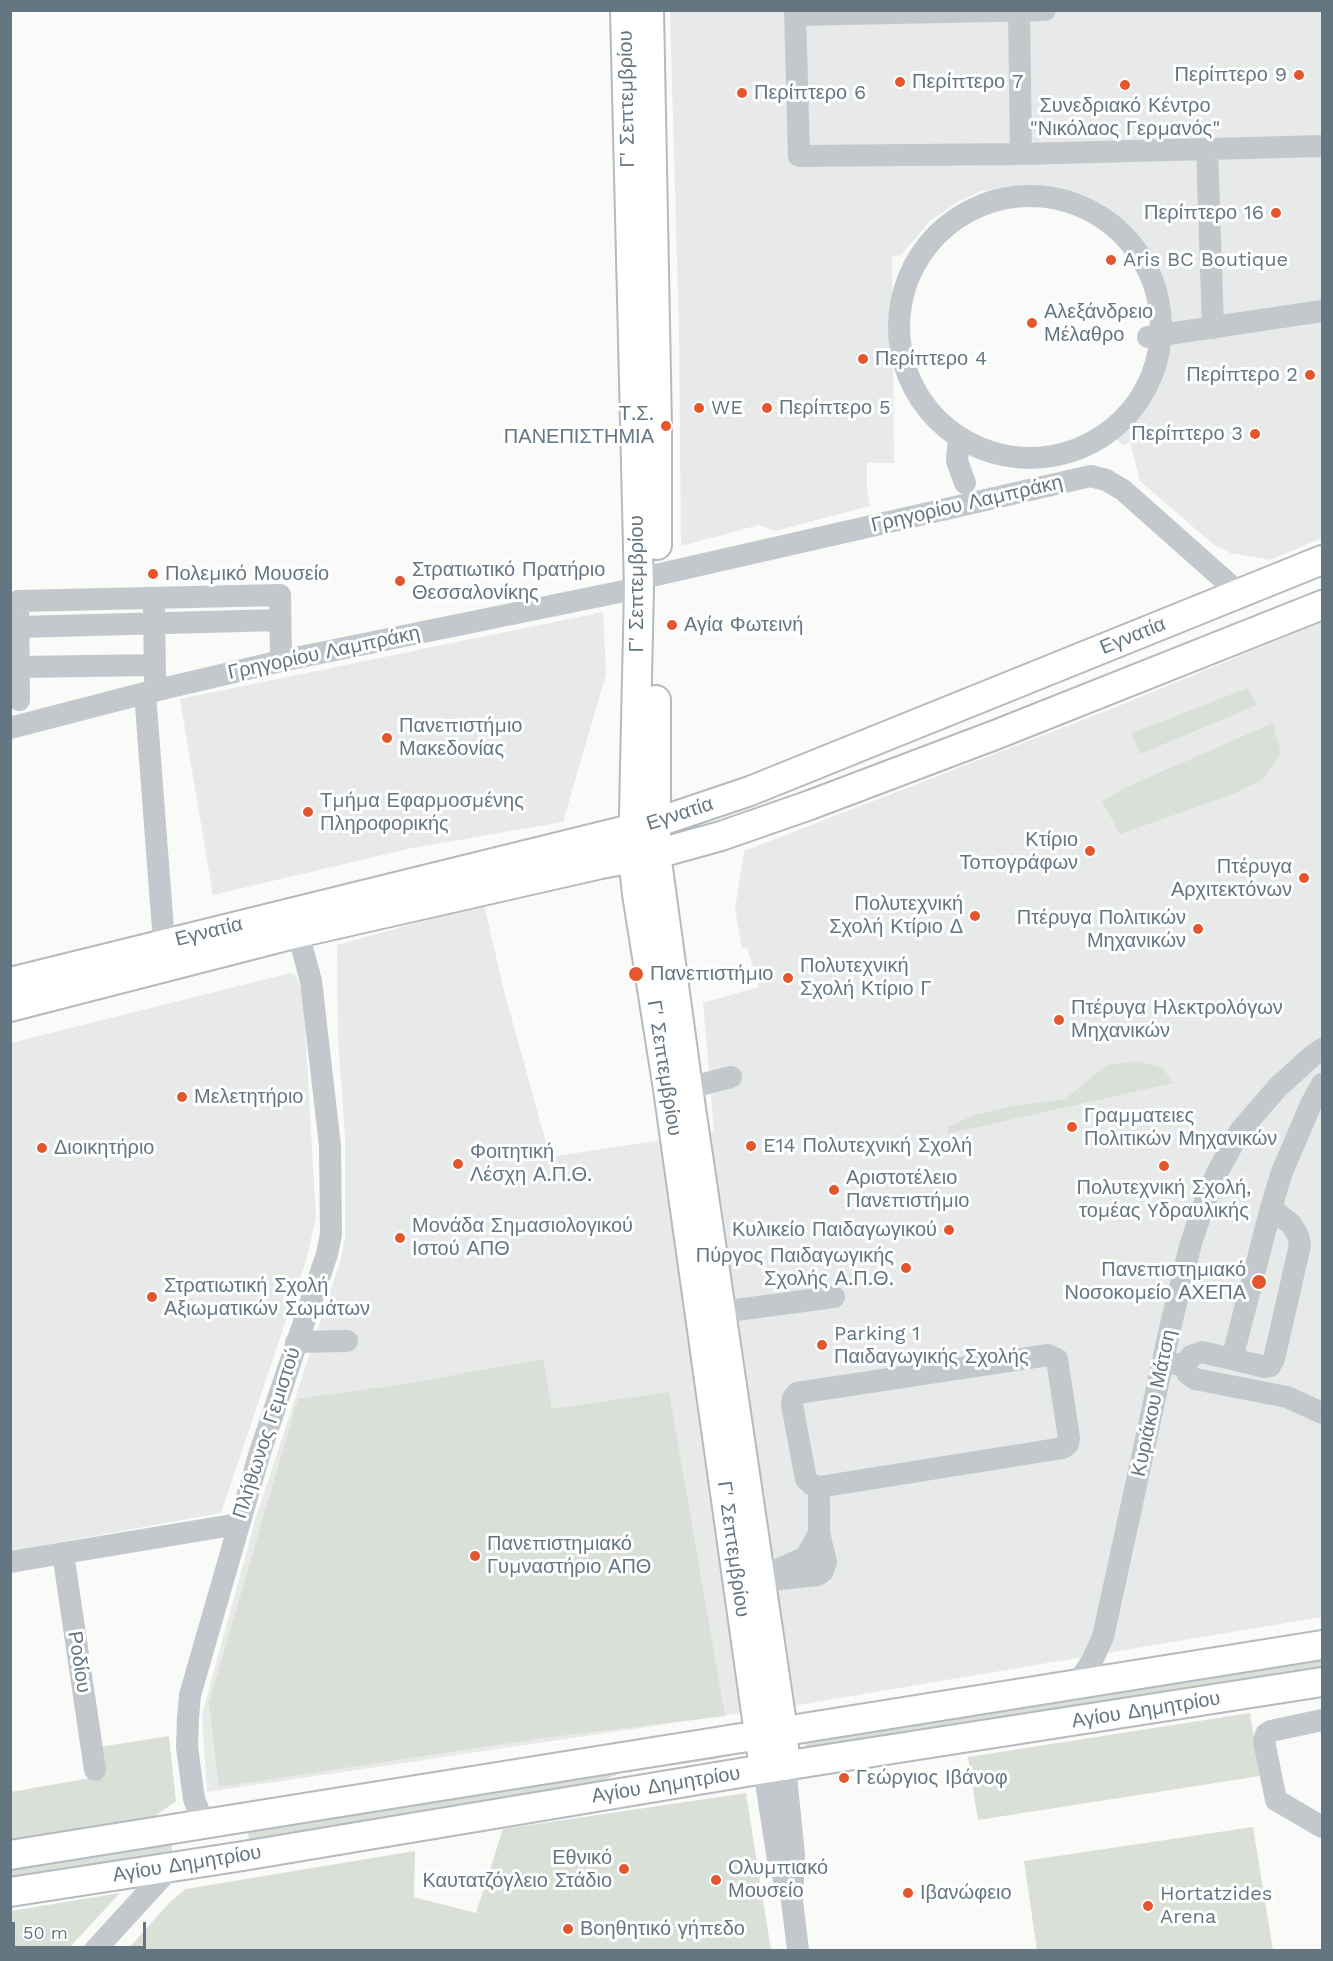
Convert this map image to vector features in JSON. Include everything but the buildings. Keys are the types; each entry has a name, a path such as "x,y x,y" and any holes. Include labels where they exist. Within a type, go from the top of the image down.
{"main road":[{"name":"Γ' Σεπτεμβρίου","path":"625,10 642,257 657,428 648,581 645,856 688,1088 721,1312 765,1577 774,1768"},
{"name":"Γ' Σεπτεμβρίου","path":"642,257 649,10"},
{"name":"Εγνατία","path":"10,982 645,826 750,791 1323,560"},
{"name":"Εγνατία","path":"10,1007 298,933 645,856 721,836 1006,731 1323,605"},
{"name":"Γ' Σεπτεμβρίου","path":"645,856 637,894 771,1733"},
{"name":"Αγίου Δημητρίου","path":"10,1855 1323,1645"},
{"name":"Αγίου Δημητρίου","path":"10,1892 1323,1682"},
{"path":"204,1824 217,1842 243,1856"}],"street":[{"path":"1044,10 795,13 799,156 1021,154 1323,146"},
{"path":"1019,11 1021,154"},
{"path":"1207,149 1213,328"},
{"path":"1037,196 1077,205 1101,217 1132,245 1146,268 1158,300 1154,337 1154,367 1140,398 1118,424 1090,443 1058,455 1026,458 990,452 958,437 937,420 913,386 903,361 900,320 904,293 911,274 928,244 948,225 971,210 1003,199 1037,196"},
{"path":"1154,337 1323,311"},
{"path":"958,437 957,461 965,483"},
{"name":"Γρηγορίου Λαμπράκη","path":"10,728 152,679 281,661 648,581 1091,476 1106,480 1123,490 1239,593"},
{"path":"19,700 18,601 280,595 281,661"},
{"path":"153,598 152,679 164,943"},
{"path":"18,627 280,620"},
{"path":"19,667 152,679"},
{"name":"Πλήθωνος Γεμιστού","path":"204,1824 194,1799 191,1779 187,1740 188,1709 238,1524 331,1240 330,1146 309,969 298,933"},
{"name":"Κυριάκου Μάτση","path":"1076,1685 1092,1661 1103,1637 1174,1364 1191,1243 1198,1220 1217,1173 1240,1131 1261,1105 1295,1071 1323,1049"},
{"path":"688,1088 731,1077"},
{"path":"1232,1359 1282,1172 1297,1135 1323,1084"},
{"path":"1174,1364 1200,1352 1265,1367 1270,1366 1274,1359 1300,1245 1292,1225 1271,1208"},
{"path":"721,1312 834,1297"},
{"path":"296,1342 347,1341"},
{"path":"1048,1355 1057,1359 1070,1438 1068,1444 1063,1448 819,1486 812,1485 806,1479 802,1469 792,1405 797,1393 1048,1355"},
{"path":"1174,1364 1195,1379 1287,1397 1323,1413"},
{"path":"765,1577 779,1579 818,1575 824,1570 826,1562 819,1533 819,1486"},
{"path":"10,1562 238,1524"},
{"name":"Ροδίου","path":"63,1553 95,1770"},
{"path":"1323,1720 1271,1731 1266,1734 1264,1741 1276,1800 1323,1827"},
{"name":"Γ' Σεπτεμβρίου","path":"774,1768 778,1860 792,1901 798,1950"},
{"path":"95,1950 171,1867"}],"shaded area":[{"path":"670,11 1322,11 1322,538 1270,560 1230,553 1213,544 1140,481 1130,443 1123,445 1115,438 1133,422 1143,408 1165,362 1168,349 1169,314 1166,291 1160,273 1129,227 1109,211 1079,197 1020,189 981,191 958,202 930,221 901,255 892,256 894,463 867,463 867,490 870,506 775,531 759,525 681,546 679,334"},
{"name":"Πανεπιστήμιο Μακεδονίας","path":"603,612 606,674 563,822 412,848 213,895 180,699"},
{"name":"Αριστοτέλειο Πανεπιστήμιο","path":"1322,622 1322,1617 809,1703 207,1792 202,1715 256,1517 340,1262 345,1239 345,1135 338,1040 337,945 484,904 504,991 550,1157 714,1132 703,1003 759,987 747,948 742,948 735,909 744,851 1116,707"},
{"path":"1248,688 1257,705 1140,754 1132,733"},
{"path":"1273,723 1281,753 1263,779 1233,794 1120,834 1102,801 1129,786"},
{"name":"Στρατιωτική Σχολή Αξιωματικών Σωμάτων","path":"290,973 295,974 303,991 316,1218 306,1261 221,1513 11,1551 11,1043"},
{"path":"1137,1061 1163,1068 1173,1083 947,1134 948,1127 975,1115 1012,1106 1065,1099 1107,1065"},
{"name":"Πανεπιστημιακό Γυμναστήριο ΑΠΘ","path":"543,1359 552,1409 669,1392 725,1716 543,1738 219,1787 209,1703 298,1399 405,1384"},
{"path":"1322,1656 1322,1673 808,1756 804,1737"},
{"path":"1250,1713 1260,1776 978,1820 968,1757"},
{"path":"169,1736 176,1801 155,1816 11,1840 11,1792 102,1776 99,1747"},
{"path":"728,1751 728,1756 715,1759 621,1773 580,1790 250,1844 247,1827"},
{"name":"Εθνικό Καυτατζόγλειο Στάδιο","path":"746,1793 771,1950 127,1950 171,1901 186,1889 415,1851 414,1897 476,1913 503,1829"},
{"name":"Hortatzides Arena","path":"1253,1827 1273,1950 1037,1950 1024,1861"},
{"path":"171,1843 170,1854 11,1882 11,1865"},
{"path":"120,1893 67,1950 11,1950 11,1911"}],"place":[{"name":"Περίπτερο 9","path":"1299,75"},
{"name":"Περίπτερο 7","path":"900,82"},
{"name":"Συνεδριακό Κέντρο \"Νικόλαος Γερμανός\"","path":"1125,85"},
{"name":"Περίπτερο 6","path":"742,93"},
{"name":"Περίπτερο 16","path":"1276,213"},
{"name":"Aris BC Boutique","path":"1111,260"},
{"name":"Αλεξάνδρειο Μέλαθρο","path":"1032,323"},
{"name":"Περίπτερο 4","path":"863,359"},
{"name":"Περίπτερο 2","path":"1310,375"},
{"name":"WE","path":"699,408"},
{"name":"Περίπτερο 5","path":"767,408"},
{"name":"Τ.Σ. ΠΑΝΕΠΙΣΤΗΜΙΑ","path":"666,426"},
{"name":"Περίπτερο 3","path":"1255,434"},
{"name":"Πολεμικό Μουσείο","path":"153,574"},
{"name":"Στρατιωτικό Πρατήριο Θεσσαλονίκης","path":"400,581"},
{"name":"Αγία Φωτεινή","path":"672,625"},
{"name":"Πανεπιστήμιο Μακεδονίας","path":"387,738"},
{"name":"Τμήμα Εφαρμοσμένης Πληροφορικής","path":"308,812"},
{"name":"Κτίριο Τοπογράφων","path":"1090,851"},
{"name":"Πτέρυγα Αρχιτεκτόνων","path":"1304,878"},
{"name":"Πολυτεχνική Σχολή Κτίριο Δ","path":"975,916"},
{"name":"Πτέρυγα Πολιτικών Μηχανικών","path":"1198,929"},
{"name":"Πανεπιστήμιο","path":"636,974"},
{"name":"Πολυτεχνική Σχολή Κτίριο Γ","path":"788,978"},
{"name":"Πτέρυγα Ηλεκτρολόγων Μηχανικών","path":"1059,1020"},
{"name":"Μελετητήριο","path":"182,1097"},
{"name":"Γραμματειες Πολιτικών Μηχανικών","path":"1072,1127"},
{"name":"E14 Πολυτεχνική Σχολή","path":"751,1146"},
{"name":"Διοικητήριο","path":"42,1148"},
{"name":"Φοιτητική Λέσχη Α.Π.Θ.","path":"458,1164"},
{"name":"Πολυτεχνική Σχολή, τομέας Yδραυλικής","path":"1164,1166"},
{"name":"Αριστοτέλειο Πανεπιστήμιο","path":"834,1190"},
{"name":"Κυλικείο Παιδαγωγικού","path":"949,1230"},
{"name":"Μονάδα Σημασιολογικού Ιστού ΑΠΘ","path":"400,1238"},
{"name":"Πύργος Παιδαγωγικής Σχολής Α.Π.Θ.","path":"906,1268"},
{"name":"Πανεπιστημιακό Νοσοκομείο ΑΧΕΠΑ","path":"1259,1282"},
{"name":"Στρατιωτική Σχολή Αξιωματικών Σωμάτων","path":"152,1297"},
{"name":"Parking 1 Παιδαγωγικής Σχολής","path":"822,1345"},
{"name":"Πανεπιστημιακό Γυμναστήριο ΑΠΘ","path":"475,1556"},
{"name":"Γεώργιος Ιβάνοφ","path":"844,1778"},
{"name":"Εθνικό Καυτατζόγλειο Στάδιο","path":"624,1869"},
{"name":"Ολυμπιακό Μουσείο","path":"716,1880"},
{"name":"Ιβανώφειο","path":"908,1893"},
{"name":"Hortatzides Arena","path":"1148,1906"},
{"name":"Βοηθητικό γήπεδο","path":"568,1929"}]}
